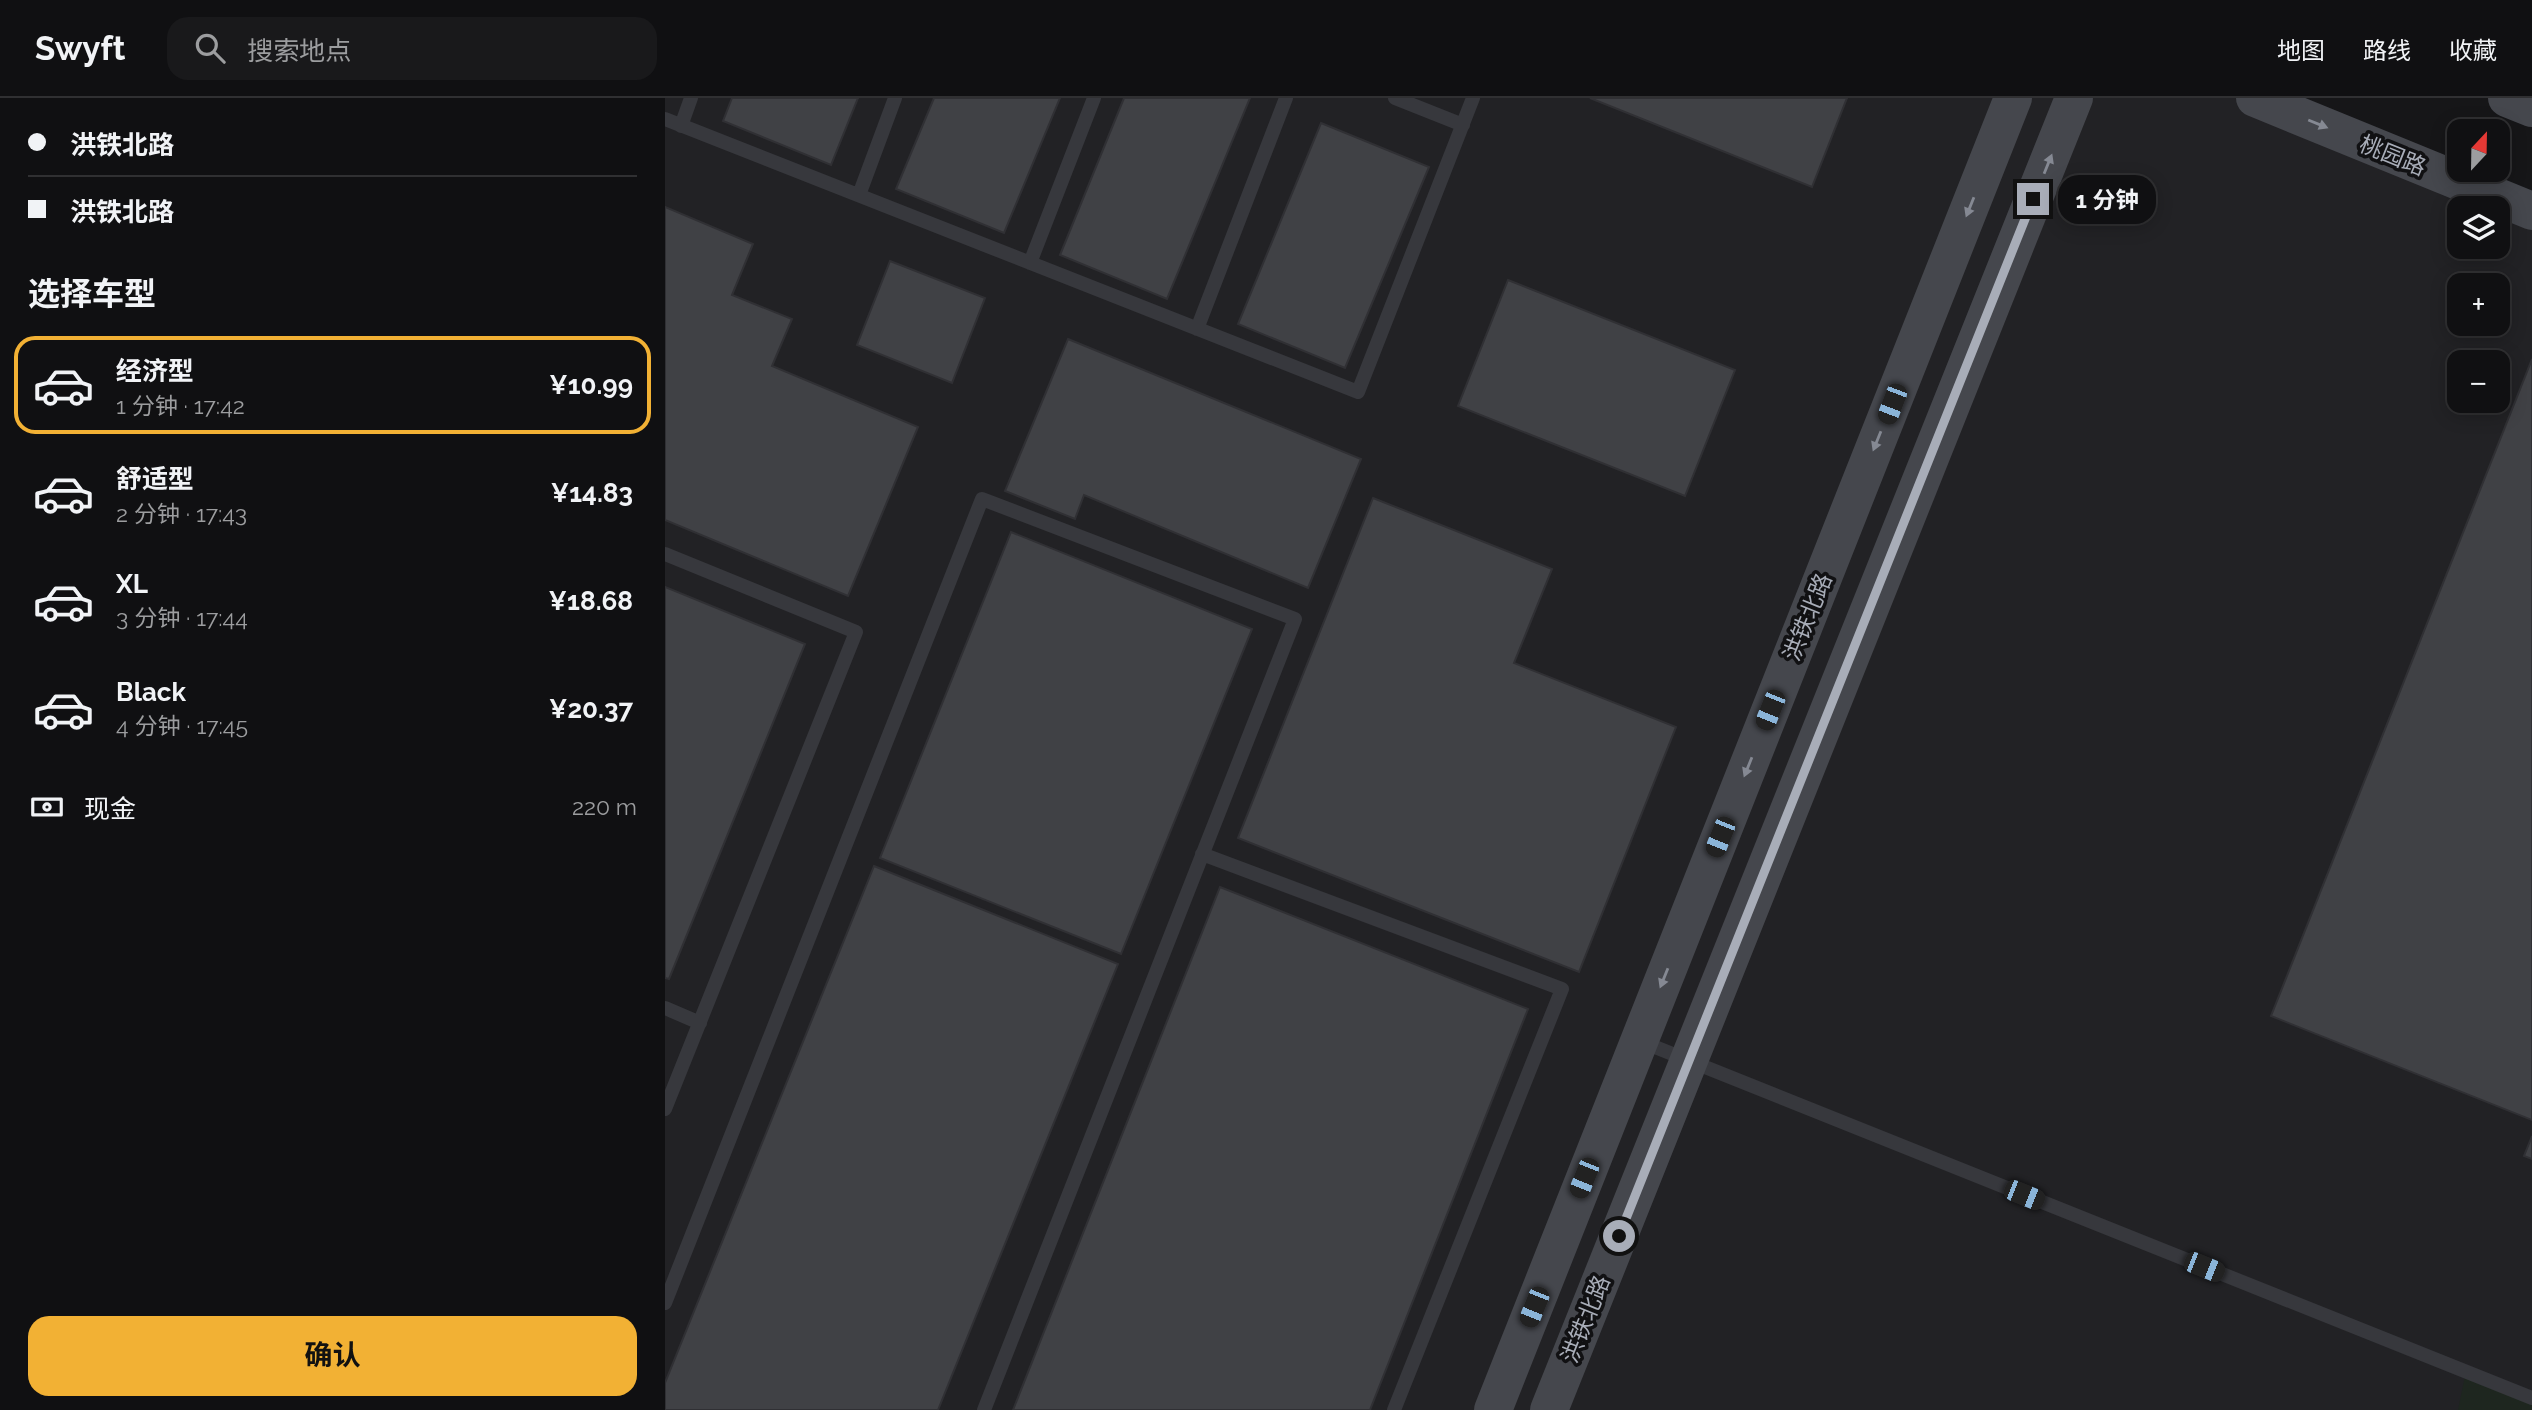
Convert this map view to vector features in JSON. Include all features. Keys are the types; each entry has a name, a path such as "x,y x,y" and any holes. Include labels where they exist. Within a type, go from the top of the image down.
{"street":[{"name":"洪铁北路","path":"1493,1410 2013,98"},
{"name":"洪铁北路","path":"1549,1410 2074,98"},
{"name":"桃园路","path":"2255,98 2532,211"},
{"path":"2507,98 2532,108"}],"lane":[{"path":"681,125 691,98"},
{"path":"859,195 895,98"},
{"path":"1030,263 1094,98"},
{"path":"1197,329 1286,98"},
{"path":"1395,98 1463,125"},
{"path":"665,119 1357,392 1473,98"},
{"path":"665,1303 982,499 1295,619 984,1410"},
{"path":"665,554 856,632 665,1110"},
{"path":"1202,854 1562,989 1394,1410"},
{"path":"665,1009 700,1023"},
{"path":"1639,1041 2532,1398"}],"shaded area":[{"path":"665,98 2255,98 2447,176 2447,182 2461,182 2495,196 2447,196 2447,259 2510,259 2510,202 2532,211 2532,1410 665,1410"},
{"path":"2466,1371 2532,1398 2532,1410 2458,1410"}],"building":[{"path":"732,98 858,98 831,165 723,121"},
{"path":"934,98 1060,98 1004,233 896,189"},
{"path":"1124,98 1250,98 1167,299 1060,255"},
{"path":"1590,98 1847,98 1812,187"},
{"path":"1321,123 1429,167 1345,368 1238,324"},
{"path":"665,207 753,244 732,295 792,319 772,366 918,427 848,596 665,520"},
{"path":"890,261 985,298 952,383 857,345"},
{"path":"1508,280 1735,370 1685,496 1458,406"},
{"path":"1068,339 1361,459 1308,588 1084,495 1075,519 1005,491"},
{"path":"2532,359 2532,1120 2271,1016"},
{"path":"1373,498 1552,569 1514,663 1676,727 1579,972 1238,838"},
{"path":"1011,532 1252,629 1121,954 880,858"},
{"path":"665,587 805,644 669,979 665,978"},
{"path":"874,866 1118,964 938,1410 665,1410 665,1383"},
{"path":"1220,887 1528,1009 1370,1410 1013,1410"},
{"path":"2532,1136 2532,1159 2524,1156"}],"route":[{"path":"1619,1236 2033,199"}]}
